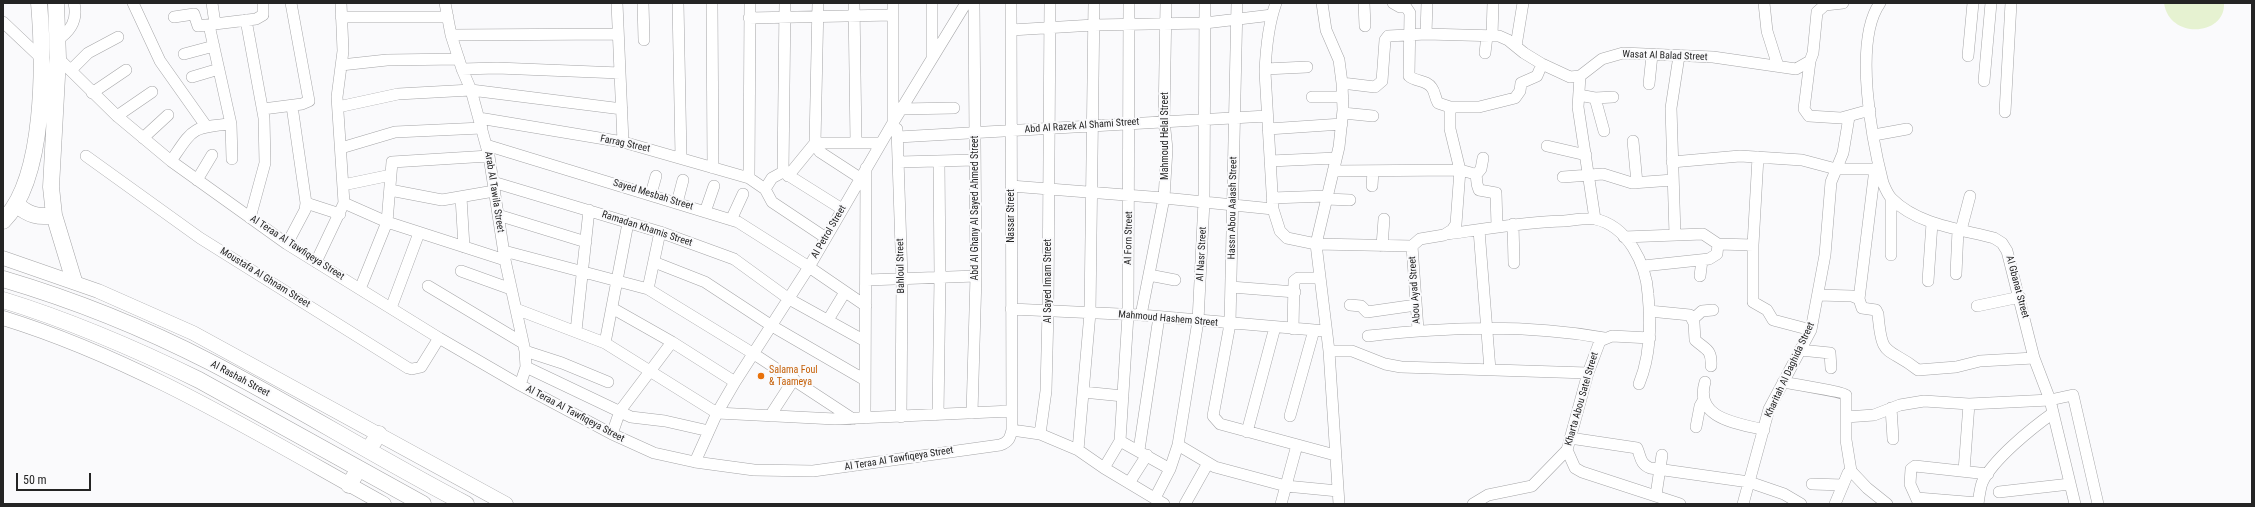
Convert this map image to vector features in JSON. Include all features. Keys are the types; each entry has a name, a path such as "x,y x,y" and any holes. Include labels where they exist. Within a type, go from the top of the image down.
{"main road":[{"path":"3,221 16,204 24,188 34,153 39,114 39,3"},
{"path":"56,3 58,58 51,172 54,215 74,281"},
{"path":"16,204 22,210 38,216 54,215"},
{"name":"Al Rashah Street","path":"3,279 86,307 180,347 238,377 466,504"},
{"name":"Al Rashah Street","path":"3,300 83,328 161,361 199,380 358,470 423,504"},
{"path":"368,450 378,434"},
{"path":"350,485 358,470"}],"street":[{"path":"57,40 68,33 73,25 75,16 74,3"},
{"path":"133,3 160,61 206,126"},
{"path":"212,3 214,46 231,124 232,159"},
{"path":"174,17 193,13 196,25 260,18 264,11 263,3"},
{"path":"263,109 306,103 310,98 291,3"},
{"path":"316,262 342,208 343,185 337,87 344,41 341,3"},
{"name":"Arab Al Tawila Street","path":"445,3 452,35 462,69 471,90 489,156 504,255 524,347 526,368 520,384"},
{"path":"617,3 623,142"},
{"path":"643,3 644,40"},
{"path":"678,3 681,157"},
{"path":"712,3 713,168"},
{"path":"749,178 750,3"},
{"path":"785,3 786,174"},
{"path":"818,3 815,144 820,152 860,178"},
{"path":"854,3 856,143"},
{"name":"Bahloul Street","path":"892,3 902,278 901,417"},
{"path":"932,3 932,56"},
{"name":"Al Petrol Street","path":"695,462 717,413 735,382 809,267 932,56 966,3"},
{"name":"Abd Al Ghany Al Sayed Ahmed Street","path":"972,413 976,276 974,3"},
{"name":"Nassar Street","path":"1010,3 1012,430"},
{"name":"Al Sayed Imam Street","path":"1040,434 1046,390 1048,311 1050,3"},
{"path":"1078,450 1090,313 1092,192 1091,126 1094,3"},
{"name":"Al Forn Street","path":"1104,468 1120,442 1128,315 1130,195 1129,3"},
{"name":"Mahmoud Helal Street","path":"1141,315 1164,198 1166,149 1164,120 1166,3"},
{"name":"Al Nasr Street","path":"1160,501 1178,445 1198,321 1204,201 1205,3"},
{"name":"Hassn Abou Aaiash Street","path":"1238,3 1230,324 1222,372 1213,412 1216,421 1247,432"},
{"path":"1276,3 1272,15 1265,54 1265,69 1272,204 1280,231 1287,238 1316,244 1412,246"},
{"path":"1322,3 1326,30 1339,60 1343,97 1342,119 1334,171 1316,244 1329,351 1339,504"},
{"path":"1364,3 1365,26"},
{"path":"1426,34 1427,3"},
{"path":"1485,53 1490,36 1493,3"},
{"path":"1516,46 1523,3"},
{"path":"1764,3 1767,31 1778,66"},
{"path":"1843,3 1825,4 1816,7 1813,53 1810,61 1804,109 1805,113 1814,117 1833,119 1849,117 1870,110"},
{"name":"Al Gbanat Street","path":"1880,3 1871,21 1865,76 1874,135 1877,169 1891,198 1903,208 1932,223 1994,238 2002,243 2007,251 2020,297 2034,358 2050,400 2075,504"},
{"path":"1968,56 1973,3"},
{"path":"1984,81 1991,3"},
{"path":"2005,112 2012,3"},
{"path":"1390,5 1409,9 1409,76 1413,79 1428,84 1433,90 1438,103 1450,107 1480,107 1515,98 1520,91 1521,83 1537,76 1542,64"},
{"path":"749,18 892,14"},
{"path":"1010,30 1094,25 1205,23 1272,15"},
{"path":"341,17 448,17"},
{"path":"246,20 263,109 265,163 250,218"},
{"path":"3,22 40,57"},
{"path":"452,35 618,34"},
{"path":"1342,83 1375,87 1379,85 1382,81 1385,40 1388,36 1410,34 1490,36 1508,40 1524,53 1542,64 1570,77 1580,76 1578,107 1595,219 1606,224 1624,237 1635,250 1643,266 1647,281 1650,338 1646,362 1639,384"},
{"path":"71,70 88,53 118,37"},
{"path":"184,54 214,46"},
{"name":"Wasat Al Balad Street","path":"1580,76 1602,59 1612,55 1623,54 1713,57 1796,70 1810,61"},
{"path":"1649,84 1652,55"},
{"path":"1675,235 1671,108 1679,56"},
{"name":"Al Teraa Al Tawfiqeya Street","path":"58,58 117,116 171,161 287,244 439,338 612,434 654,453 695,462 754,470 813,471 1000,445 1006,443 1010,439 1012,430"},
{"path":"340,65 387,60 459,58"},
{"path":"1265,69 1307,67"},
{"path":"462,69 496,68 620,73"},
{"path":"192,77 219,69"},
{"path":"92,93 126,70"},
{"path":"338,107 398,94 471,90 622,109"},
{"path":"117,116 152,92"},
{"path":"1579,95 1596,98 1613,97"},
{"path":"1312,97 1343,97"},
{"path":"1596,98 1604,131"},
{"path":"287,244 305,210 306,203 292,106"},
{"path":"1444,235 1452,230 1456,224 1460,170 1450,129 1450,107"},
{"path":"897,115 954,108"},
{"path":"143,138 168,115"},
{"name":"Abd Al Razek Al Shami Street","path":"898,137 1050,129 1164,120 1267,116"},
{"path":"1268,129 1372,116"},
{"name":"Kharitah Al Daghida Street","path":"1743,504 1769,409 1811,330 1825,255 1831,182 1843,153 1849,117"},
{"name":"Farrag Street","path":"341,148 395,132 480,123 623,142 681,157 749,178 764,189 772,202 826,238"},
{"path":"171,161 193,130 206,126 231,124"},
{"path":"1874,135 1907,129"},
{"path":"1633,141 1637,183"},
{"path":"764,189 772,178 786,174 815,144 881,143"},
{"name":"Sayed Mesbah Street","path":"486,145 651,194 738,222 809,267 866,306"},
{"path":"1547,146 1586,155"},
{"path":"197,180 212,155"},
{"name":"Moustafa Al Ghnam Street","path":"86,156 200,238 408,368 417,369 421,367 439,338"},
{"path":"360,289 387,222 392,163 396,161 489,156"},
{"path":"1672,162 1717,157 1758,157 1802,160 1836,169 1877,169 1859,299 1862,308 1873,309 1878,314 1880,340 1886,350 1907,360 1918,370 1956,367 1980,361 2034,358"},
{"path":"1758,157 1753,245 1753,302 1767,310 1773,320 1811,330"},
{"path":"1270,160 1336,158"},
{"path":"1476,175 1481,169 1483,158"},
{"path":"898,162 975,160"},
{"path":"938,415 940,277 939,161"},
{"path":"864,418 867,280 866,168"},
{"path":"1334,171 1460,170 1476,175"},
{"path":"1372,186 1373,171"},
{"path":"786,174 842,209"},
{"path":"343,185 391,175"},
{"path":"1476,175 1479,190 1493,191 1498,196 1497,226"},
{"path":"1563,177 1610,175 1625,183 1673,180"},
{"path":"651,194 656,176"},
{"path":"678,203 683,180"},
{"path":"705,212 714,186"},
{"path":"1011,186 1233,204 1272,204 1327,197 1350,200"},
{"path":"390,190 442,200 461,197 494,187"},
{"name":"Ramadan Khamis Street","path":"494,187 589,210 660,232 734,259 789,298 865,341"},
{"path":"731,220 743,194"},
{"path":"1956,274 1960,230 1970,196"},
{"path":"461,197 464,247"},
{"path":"1891,198 1891,255"},
{"path":"306,203 342,208 464,247 617,279 648,289 794,379 853,419"},
{"path":"576,331 589,210"},
{"path":"498,215 586,242"},
{"path":"1382,246 1384,219"},
{"name":"Abou Ayad Street","path":"1418,330 1412,246 1420,239 1513,224 1595,219"},
{"path":"606,343 628,223"},
{"path":"1928,281 1932,223"},
{"path":"1513,224 1514,263"},
{"path":"1479,230 1490,370"},
{"path":"648,289 660,232"},
{"path":"391,308 419,233"},
{"path":"1624,237 1703,234 1718,244 1753,245"},
{"path":"1643,266 1702,260 1713,257 1719,249 1718,244"},
{"path":"3,258 74,281 131,304 192,333 506,504"},
{"path":"1700,276 1702,260"},
{"path":"654,262 705,282 772,326 865,380"},
{"path":"461,271 511,289"},
{"path":"1149,275 1175,280"},
{"path":"867,280 976,276"},
{"path":"1293,329 1295,279 1320,278"},
{"path":"428,286 524,347 608,382"},
{"path":"1231,287 1295,292"},
{"path":"828,320 846,292"},
{"path":"1818,295 1847,296 1859,299"},
{"path":"1977,306 2020,297"},
{"path":"1350,305 1361,306 1367,312 1416,305"},
{"path":"612,308 672,342 735,382"},
{"path":"516,309 606,343 717,413 853,419 1012,411"},
{"name":"Mahmoud Hashem Street","path":"1011,309 1141,315 1230,324 1326,331"},
{"path":"1693,318 1702,311 1713,310"},
{"path":"1649,311 1688,314 1693,318 1695,340 1707,349 1711,366"},
{"path":"1129,483 1143,453 1159,317"},
{"path":"3,318 80,345 146,375 216,410 384,504"},
{"path":"1275,327 1247,432 1335,455"},
{"path":"1368,336 1418,330 1486,327 1541,329 1604,338 1624,335 1650,338"},
{"path":"1290,416 1314,330"},
{"name":"Kharta Abou Satel Street","path":"1604,338 1597,346 1588,373 1567,450 1574,468 1582,472 1680,504"},
{"path":"612,434 620,411 672,342"},
{"path":"1800,350 1830,353 1832,368"},
{"path":"1329,351 1352,351 1385,364 1401,367 1588,373"},
{"name":"Al Teraa Al Tawfiqeya Street","path":"526,368 620,411 632,418 665,421 709,431"},
{"path":"770,416 794,379"},
{"path":"1705,382 1703,390 1704,399 1712,411 1720,418 1764,430"},
{"path":"1783,382 1845,393 1847,398 1846,440 1851,471 1867,488 1887,504"},
{"path":"1083,392 1123,396"},
{"path":"1846,417 1874,415 1891,408 1924,401 1969,404 2050,400 2073,395 2098,504"},
{"path":"1696,427 1700,406 1704,399"},
{"path":"1964,472 1969,404"},
{"path":"1891,408 1893,439"},
{"path":"1988,474 1915,466 1912,468 1910,484 1918,501 1978,504 1982,483 1988,474 2024,434 2053,413"},
{"path":"1012,430 1040,434 1078,450 1104,468 1160,501"},
{"path":"1570,438 1637,448 1645,466 1660,470 1749,482 1784,494 1801,504"},
{"path":"1120,442 1143,453 1170,469"},
{"path":"1178,445 1215,466 1286,486 1338,491"},
{"path":"1281,504 1296,445"},
{"path":"1473,504 1488,495 1532,486 1567,450"},
{"path":"1656,495 1662,455"},
{"path":"1185,504 1208,463"},
{"path":"1835,504 1851,471"},
{"path":"1812,484 1843,485"},
{"path":"1999,492 2070,484"}],"green space":[{"path":"2164,3 2224,3 2222,14 2216,22 2207,27 2197,29 2186,28 2176,23 2168,15"}],"place":[{"name":"Salama Foul & Taameya","path":"761,376"}]}
